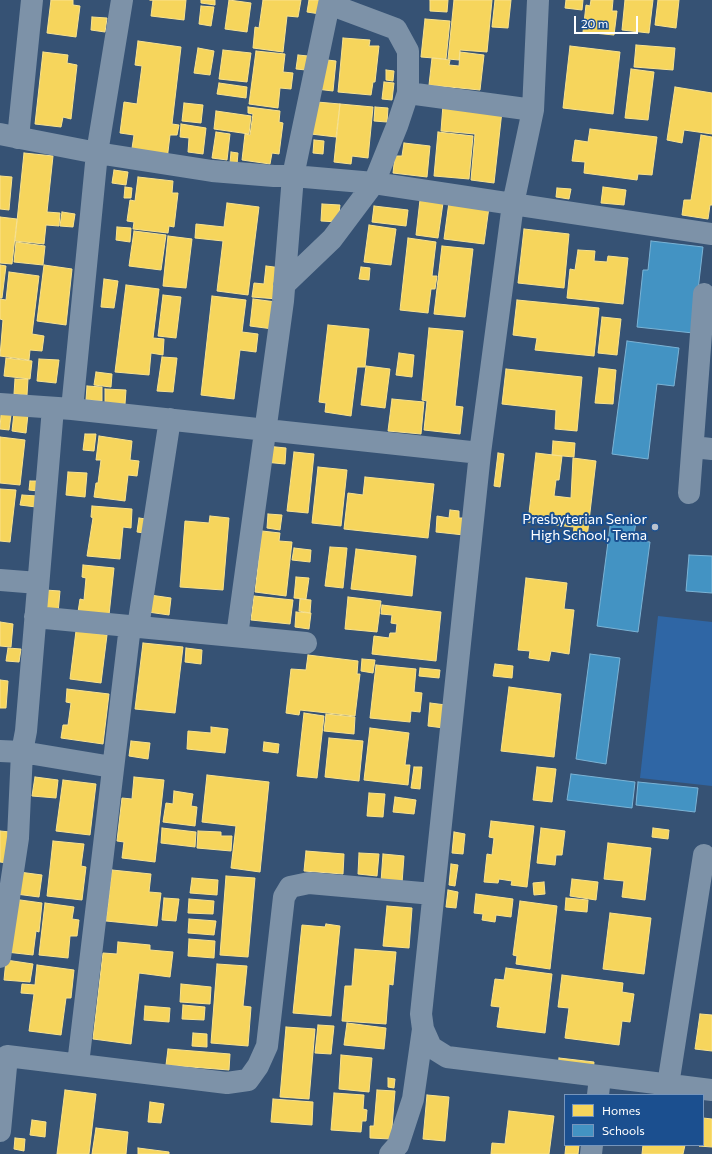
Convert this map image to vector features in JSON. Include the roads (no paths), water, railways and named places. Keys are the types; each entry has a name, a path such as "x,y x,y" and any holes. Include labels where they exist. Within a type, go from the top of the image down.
{"street":[{"path":"32,0 9,136 97,153 219,172 293,176 374,183 712,234"},
{"path":"0,957 18,838 22,752 26,731 38,583 97,153 122,0"},
{"path":"538,0 533,110 513,204 480,453 421,1014 423,1029 430,1047 447,1057 599,1086 668,1085 712,1090"},
{"path":"237,636 267,429 284,285 293,176 329,2 396,29 408,51 408,93 397,126 374,183 332,239 284,285"},
{"path":"408,93 533,110"},
{"path":"689,493 703,448 706,361 704,294"},
{"path":"0,404 170,419 480,453"},
{"path":"78,1064 112,767 134,626 170,419"},
{"path":"0,580 38,583"},
{"path":"35,617 306,642"},
{"path":"0,751 22,752 112,767"},
{"path":"668,1085 704,855"},
{"path":"0,1131 3,1056 227,1083 248,1080 258,1066 266,1046 284,897 290,887 309,883 433,894"},
{"path":"396,1151 414,1099 423,1029"}],"place":[{"name":"Presbyterian Senior High School, Tema","path":"655,527"}]}
